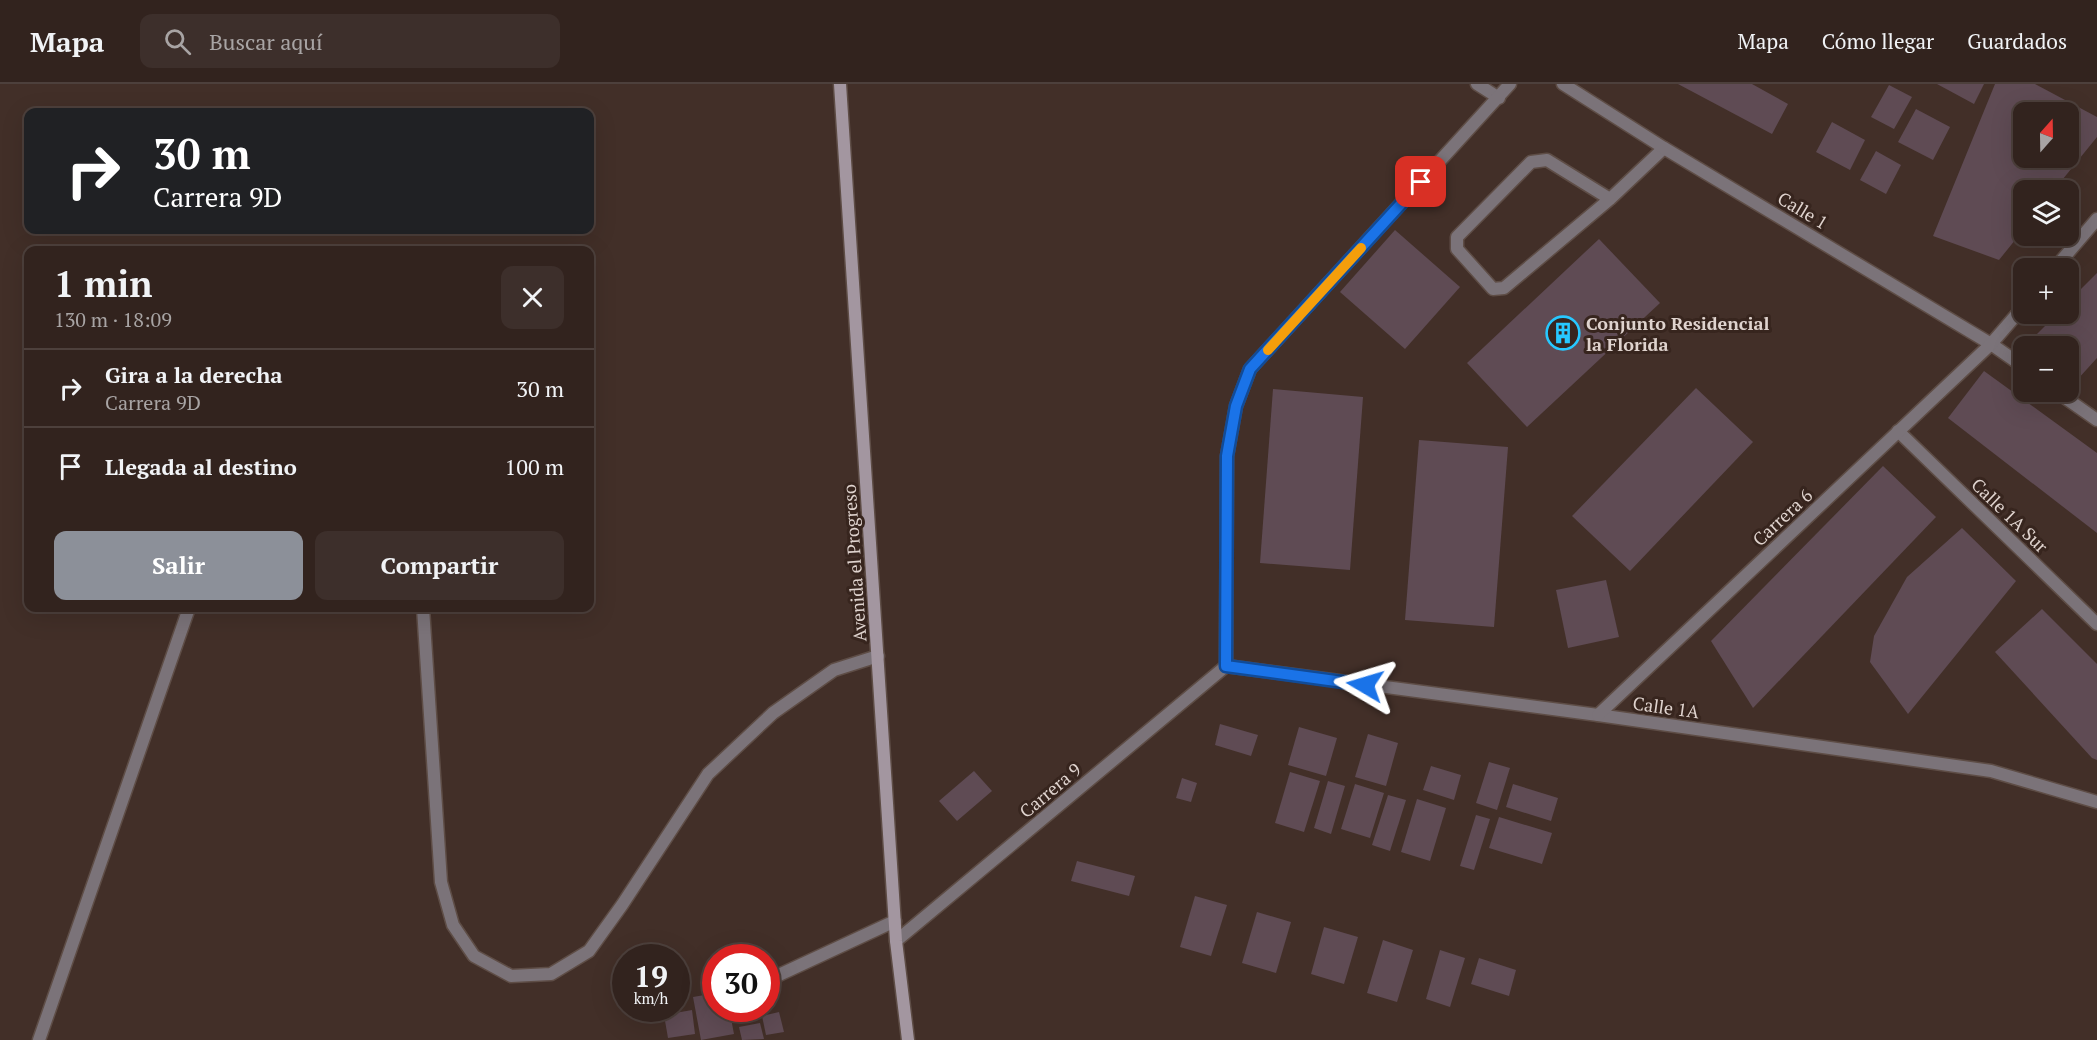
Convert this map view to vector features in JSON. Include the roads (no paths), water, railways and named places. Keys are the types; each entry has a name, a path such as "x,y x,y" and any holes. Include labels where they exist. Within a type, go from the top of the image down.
{"main road":[{"name":"Avenida el Progreso","path":"840,84 896,941 908,1040"}],"street":[{"path":"1477,84 1499,98"},
{"path":"1226,666 1227,456 1236,406 1250,369 1510,84"},
{"name":"Calle 1","path":"1563,84 1991,344 2013,360"},
{"path":"1610,199 1547,160 1531,162 1457,237 1457,249 1493,289 1504,288 1610,199 1665,148"},
{"path":"2064,258 2097,219"},
{"path":"1991,344 2013,319"},
{"name":"Carrera 6","path":"1598,715 1991,344"},
{"path":"2073,402 2095,416"},
{"name":"Calle 1A Sur","path":"1898,431 2097,624"},
{"path":"39,1040 188,612"},
{"path":"423,612 441,882 453,925 474,956 511,976 550,974 589,951 708,774 773,713 834,670 878,656"},
{"name":"Calle 1A","path":"1226,666 1598,715 1990,771 2097,801"},
{"name":"Carrera 9","path":"896,941 1226,666"},
{"path":"780,974 895,921"}],"place":[{"name":"Conjunto Residencial la Florida","path":"1563,333"}]}
